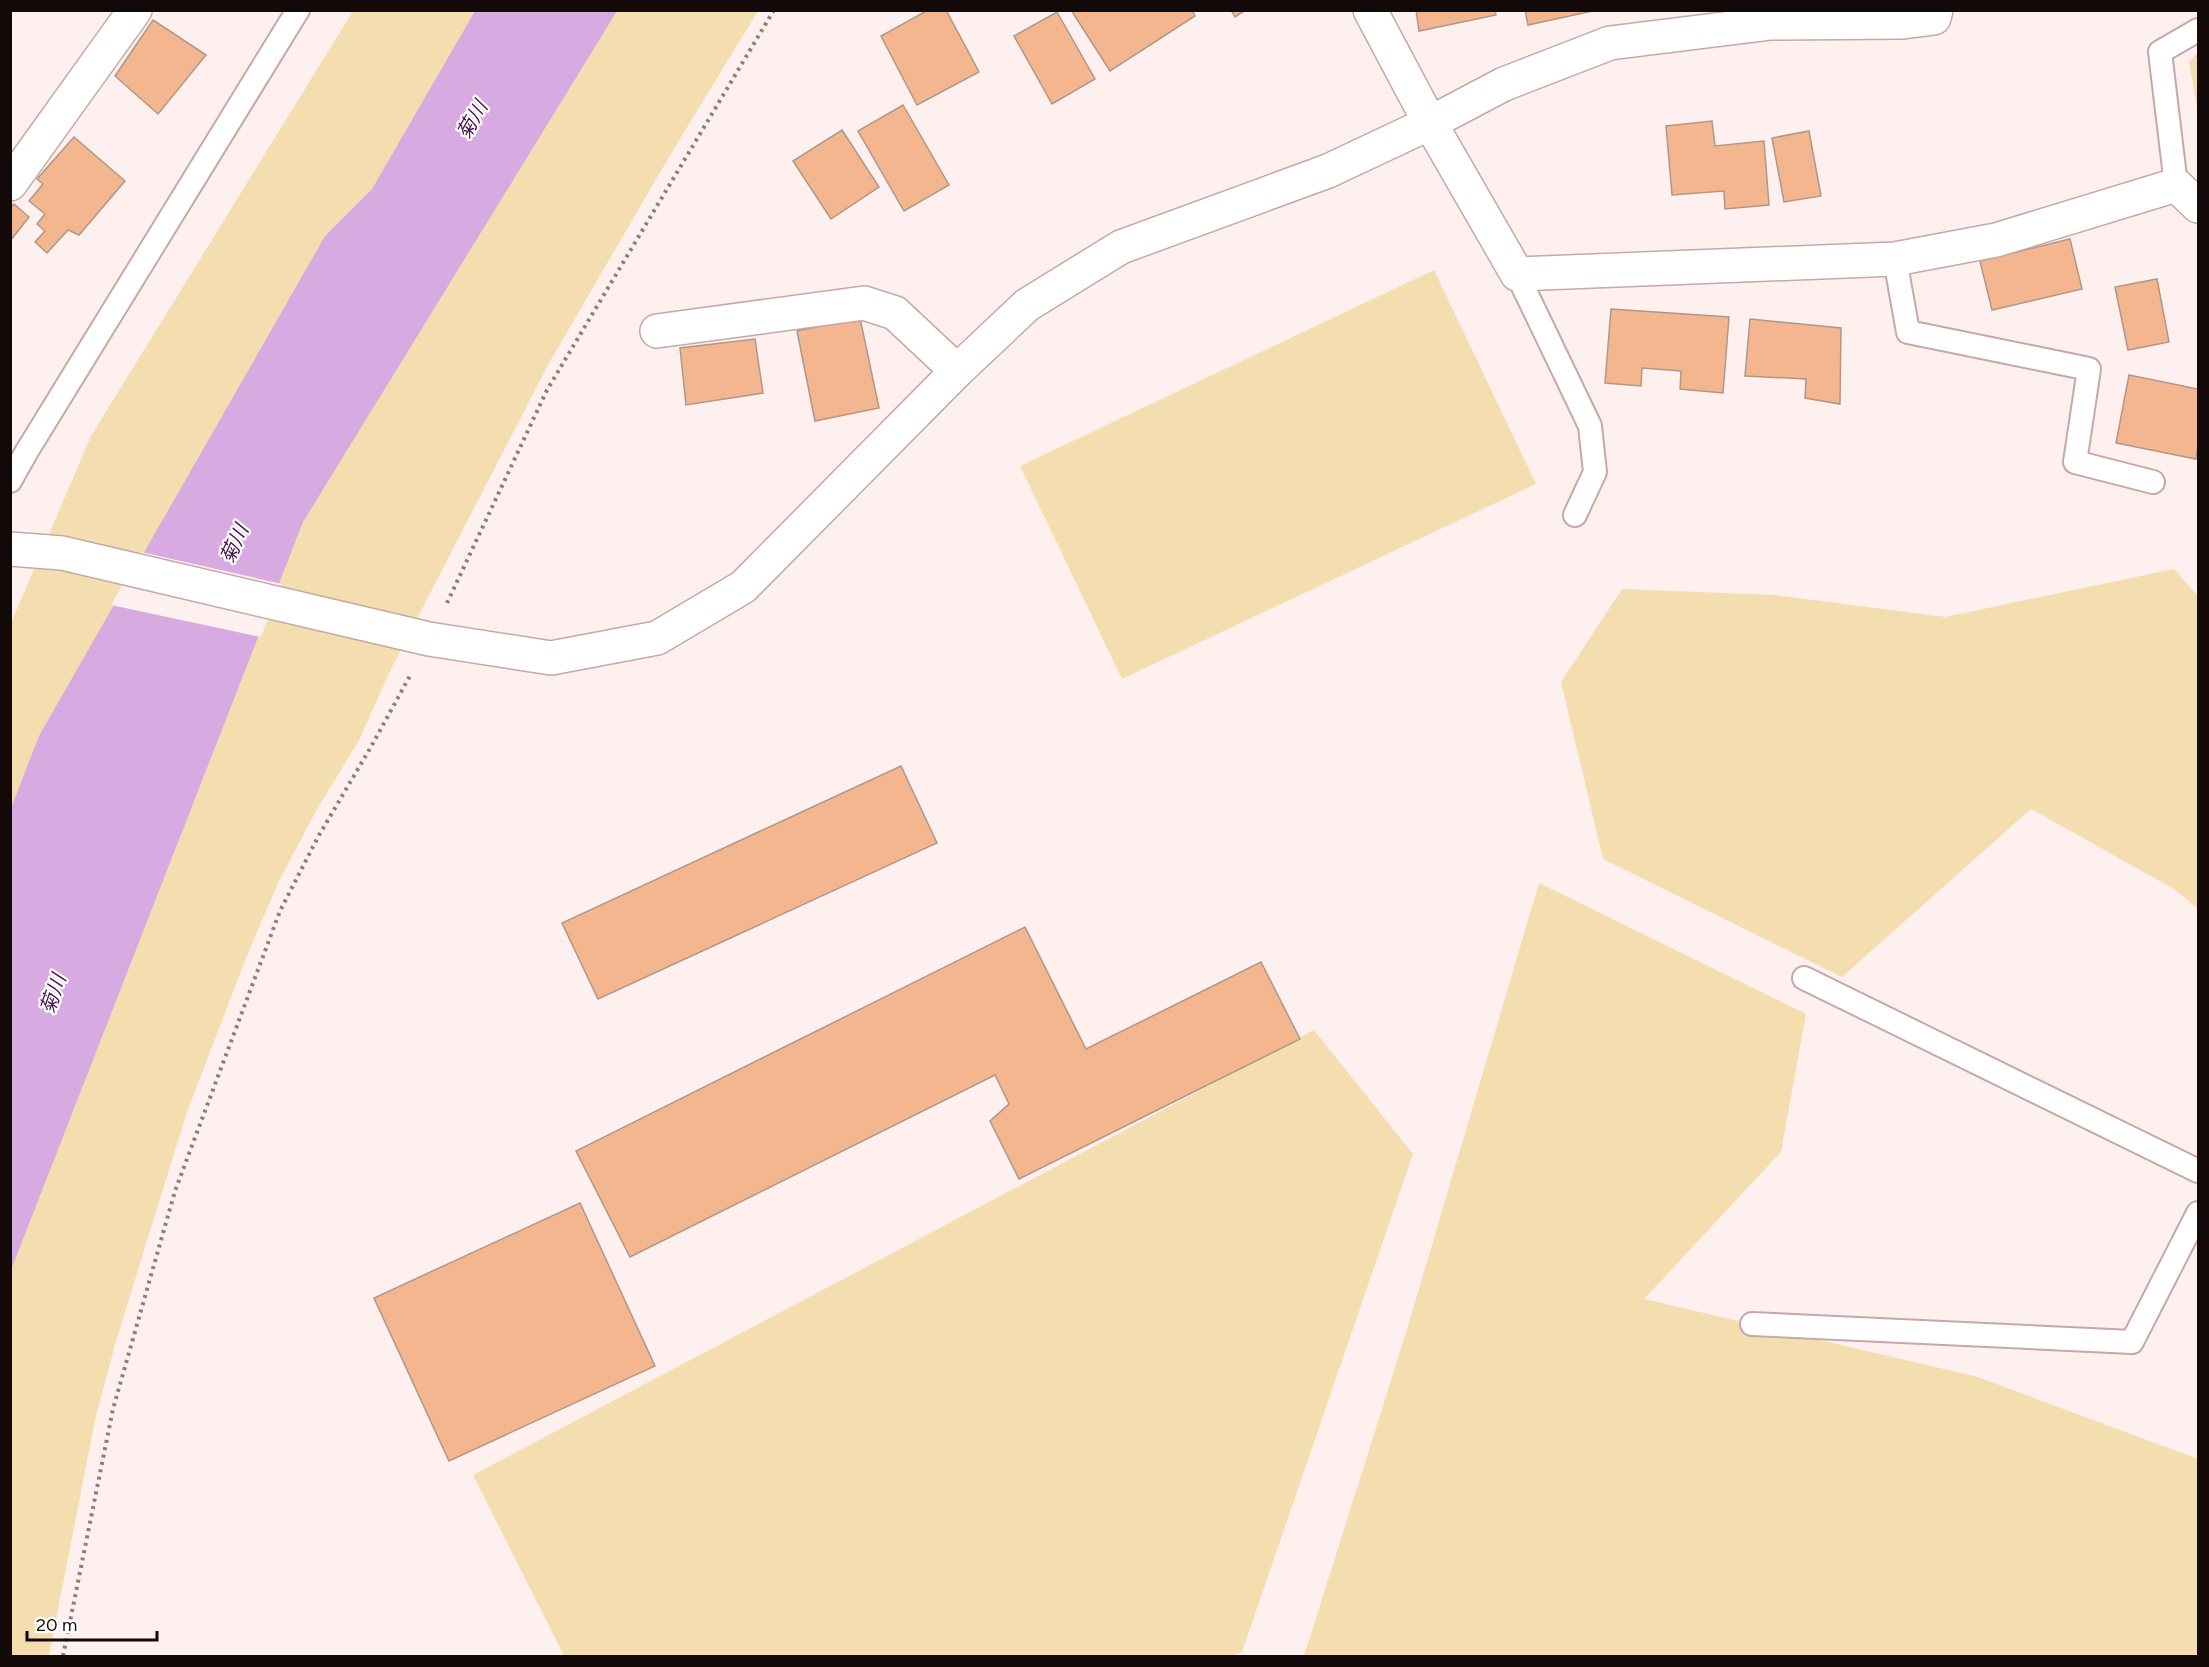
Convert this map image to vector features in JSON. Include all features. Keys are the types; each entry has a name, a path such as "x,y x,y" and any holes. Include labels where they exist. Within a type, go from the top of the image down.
{"street":[{"path":"10,184 135,10"},
{"path":"1370,10 1430,123 1517,274 1895,259 1996,240 2187,196"},
{"path":"10,549 62,553 419,636 551,658 657,638 743,587 957,371 1027,305 1120,247 1328,171 1430,123 1504,84 1610,43 1771,23 1903,22 1934,18 1936,10"},
{"path":"657,332 864,303 895,313 957,371"}],"lane":[{"path":"10,481 298,10"},
{"path":"2187,196 2160,52 2199,30"},
{"path":"1895,259 1908,332 2088,369 2075,462 2153,482"},
{"path":"1517,274 1590,426 1595,472 1575,515"},
{"path":"1804,978 2199,1171"},
{"path":"1752,1324 2133,1342 2199,1213"}],"path":[{"path":"63,1656 113,1409 175,1191 280,911 318,837 372,745 419,636 547,390 774,10"}],"shaded area":[{"path":"353,11 758,11 672,152 549,363 392,667 359,740 316,811 278,883 246,958 187,1112 116,1341 95,1420 49,1656 11,1656 11,623 91,436"},
{"path":"2198,52 2198,114 2189,62"},
{"path":"1434,270 1536,484 1122,679 1020,466"},
{"path":"2174,569 2198,596 2198,909 2174,889 2031,809 1842,977 1603,859 1561,682 1622,589 1774,595 1945,617"},
{"path":"1539,883 1806,1014 1781,1152 1644,1299 1978,1377 2198,1459 2198,1656 1304,1656 1405,1336"},
{"path":"1314,1030 1413,1154 1242,1652 1232,1656 564,1656 473,1475"}],"water":[{"name":"菊川","path":"475,11 617,11 303,522 11,1270 11,808 39,736 325,236 372,189"}],"pier":[{"path":"141,552 282,584 261,637 111,605"}],"building":[{"path":"928,10 946,10 979,72 917,105 881,36"},
{"path":"1071,10 1192,10 1195,16 1110,71"},
{"path":"1231,10 1246,10 1235,17"},
{"path":"1416,10 1495,10 1496,15 1419,31"},
{"path":"1525,10 1597,10 1528,25"},
{"path":"1057,12 1095,79 1052,104 1014,36"},
{"path":"153,20 206,55 158,114 115,76"},
{"path":"903,105 949,185 904,211 858,131"},
{"path":"1712,121 1715,146 1764,141 1769,205 1725,209 1724,191 1672,195 1666,126"},
{"path":"842,130 879,187 831,219 793,161"},
{"path":"1809,131 1821,196 1784,202 1772,138"},
{"path":"74,137 125,181 79,235 68,230 47,253 35,242 45,231 37,224 45,214 29,201 43,184 37,179"},
{"path":"14,204 29,217 10,241 10,208"},
{"path":"2070,239 2082,289 1992,310 1980,261"},
{"path":"2157,279 2169,342 2128,350 2115,287"},
{"path":"1611,309 1729,317 1723,393 1680,389 1681,371 1642,368 1641,386 1605,383"},
{"path":"860,318 879,408 815,421 797,331"},
{"path":"1750,319 1841,328 1840,404 1805,398 1806,379 1745,376"},
{"path":"755,339 763,393 686,405 680,348"},
{"path":"2129,375 2198,389 2196,459 2116,443"},
{"path":"901,766 937,843 598,999 562,923"},
{"path":"1025,927 1086,1049 1261,962 1300,1039 1019,1179 990,1121 1009,1104 995,1075 630,1257 576,1151"},
{"path":"580,1203 655,1366 449,1461 374,1298"}]}
